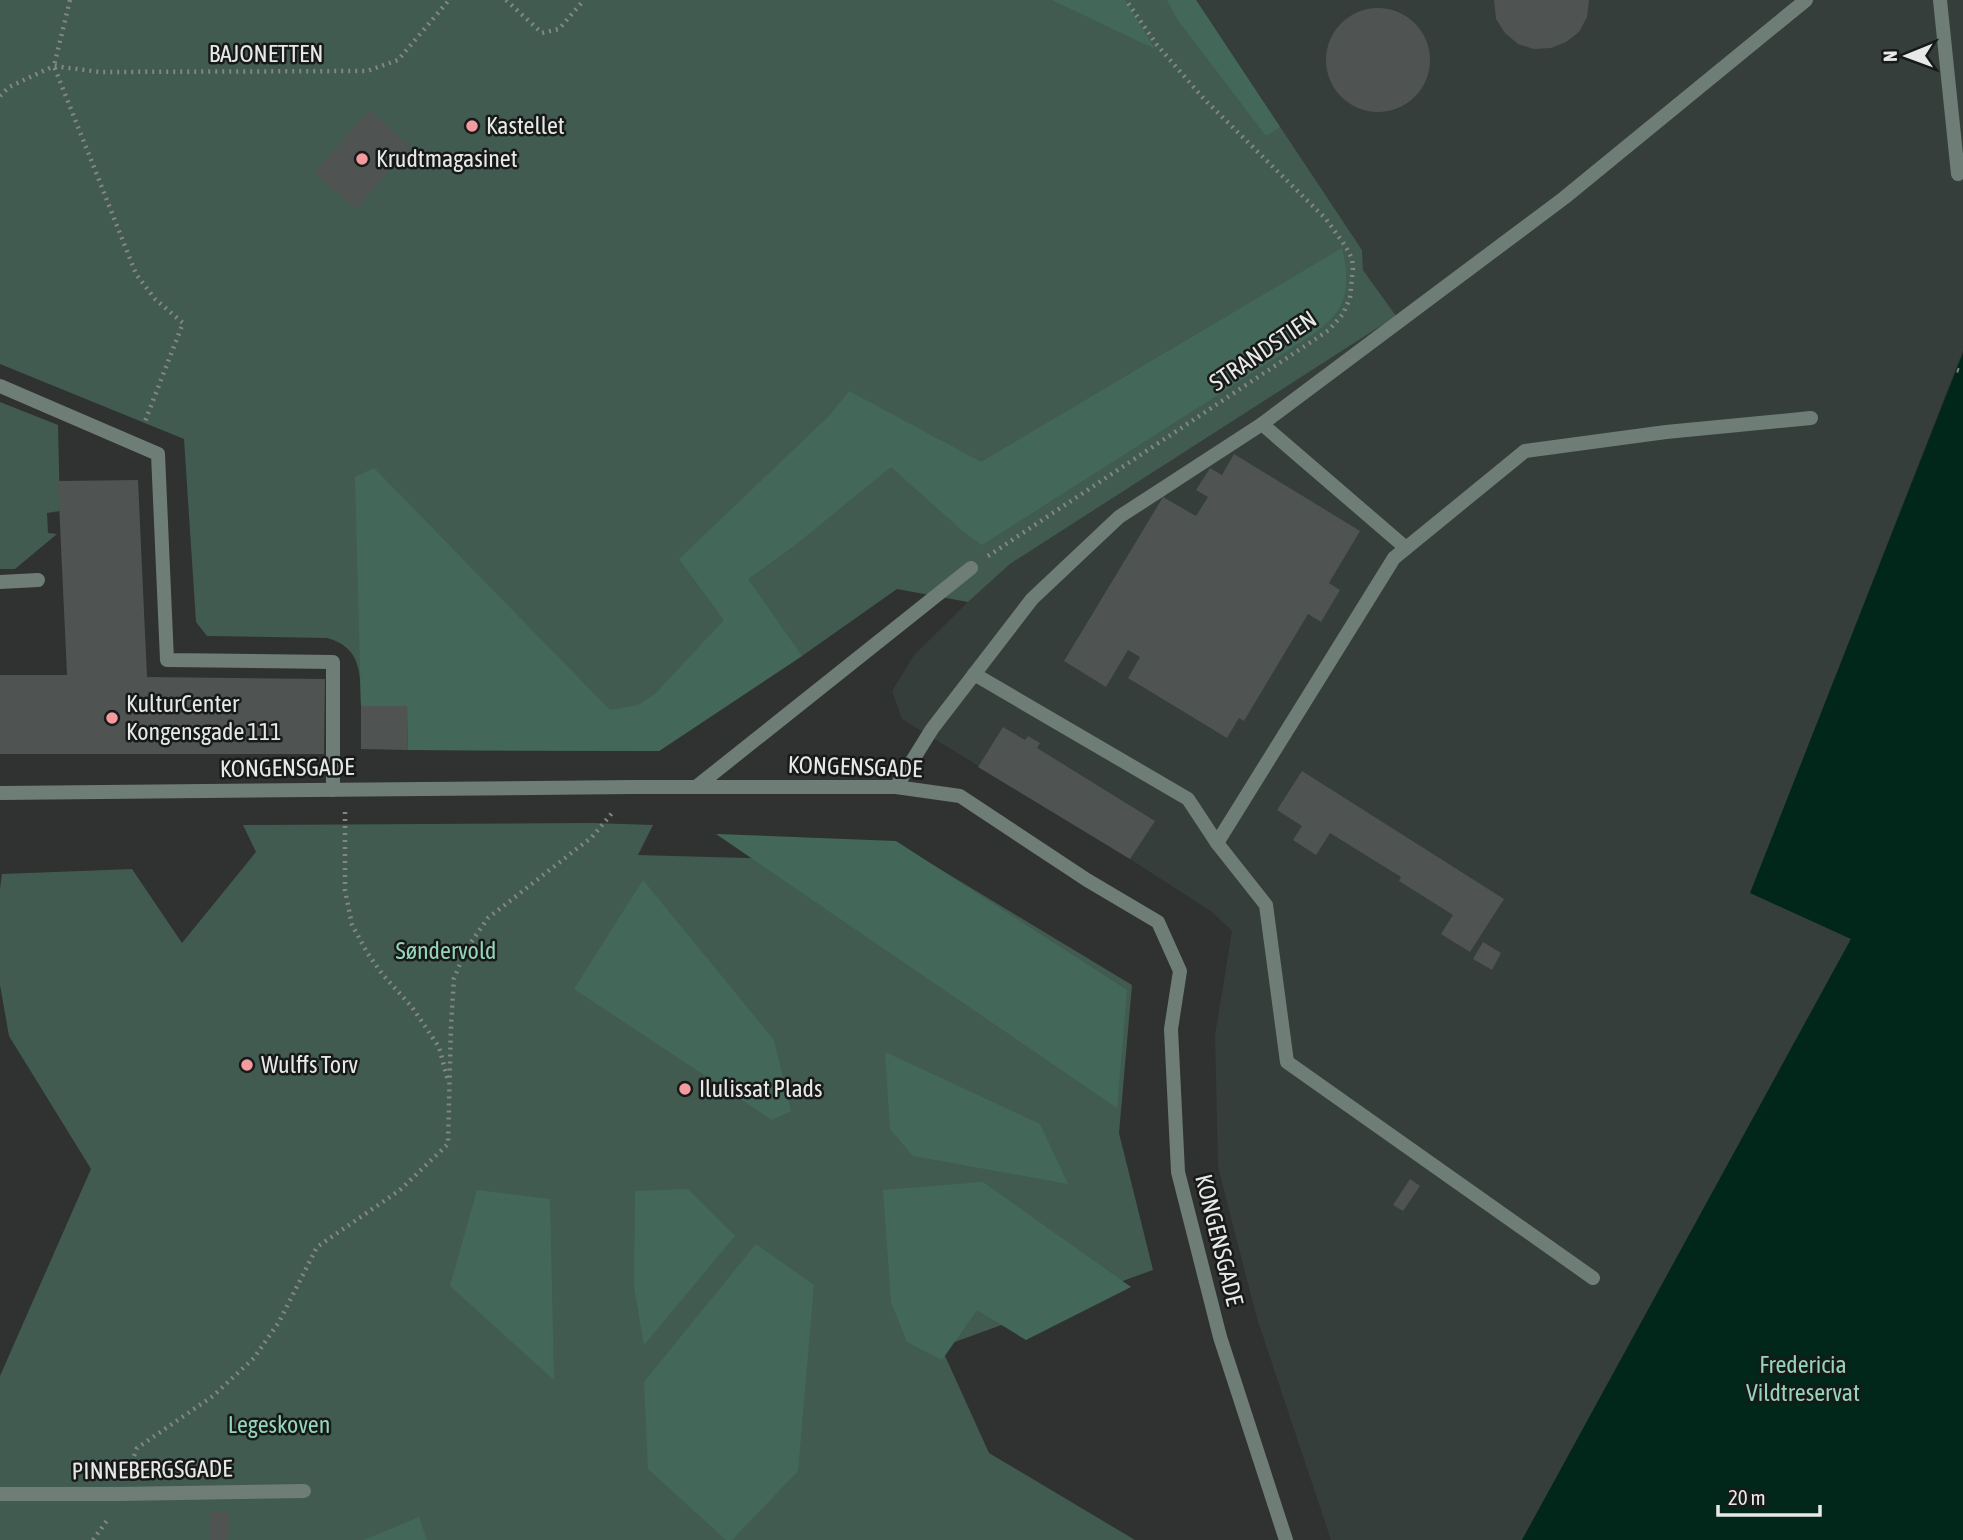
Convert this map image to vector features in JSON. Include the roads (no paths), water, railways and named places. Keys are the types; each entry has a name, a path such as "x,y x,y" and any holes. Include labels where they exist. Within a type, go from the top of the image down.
{"street":[{"path":"896,787 932,729 1032,599 1119,517 1262,424 1564,198 1806,0"},
{"path":"1940,0 1958,174"},
{"path":"0,386 158,454 167,660 333,662 339,790"},
{"path":"1217,843 1394,558 1525,451 1666,432 1811,418"},
{"path":"1262,424 1406,548"},
{"path":"696,787 971,568"},
{"path":"0,582 38,580"},
{"path":"974,674 1188,799 1217,843 1266,905 1287,1062 1593,1279"},
{"name":"KONGENSGADE","path":"0,793 896,787 960,796 1087,880 1158,922 1180,971 1171,1029 1178,1172 1220,1337 1286,1540"},
{"name":"PINNEBERGSGADE","path":"0,1494 304,1491"}],"place":[{"name":"Kastellet","path":"472,126"},
{"name":"Krudtmagasinet","path":"362,159"},
{"name":"KulturCenter Kongensgade 111","path":"112,718"},
{"name":"Wulffs Torv","path":"247,1065"},
{"name":"Ilulissat Plads","path":"685,1089"}],"park label":[{"name":"Søndervold","path":"446,951"},
{"name":"Fredericia Vildtreservat","path":"1803,1379"},
{"name":"Legeskoven","path":"279,1425"}]}
